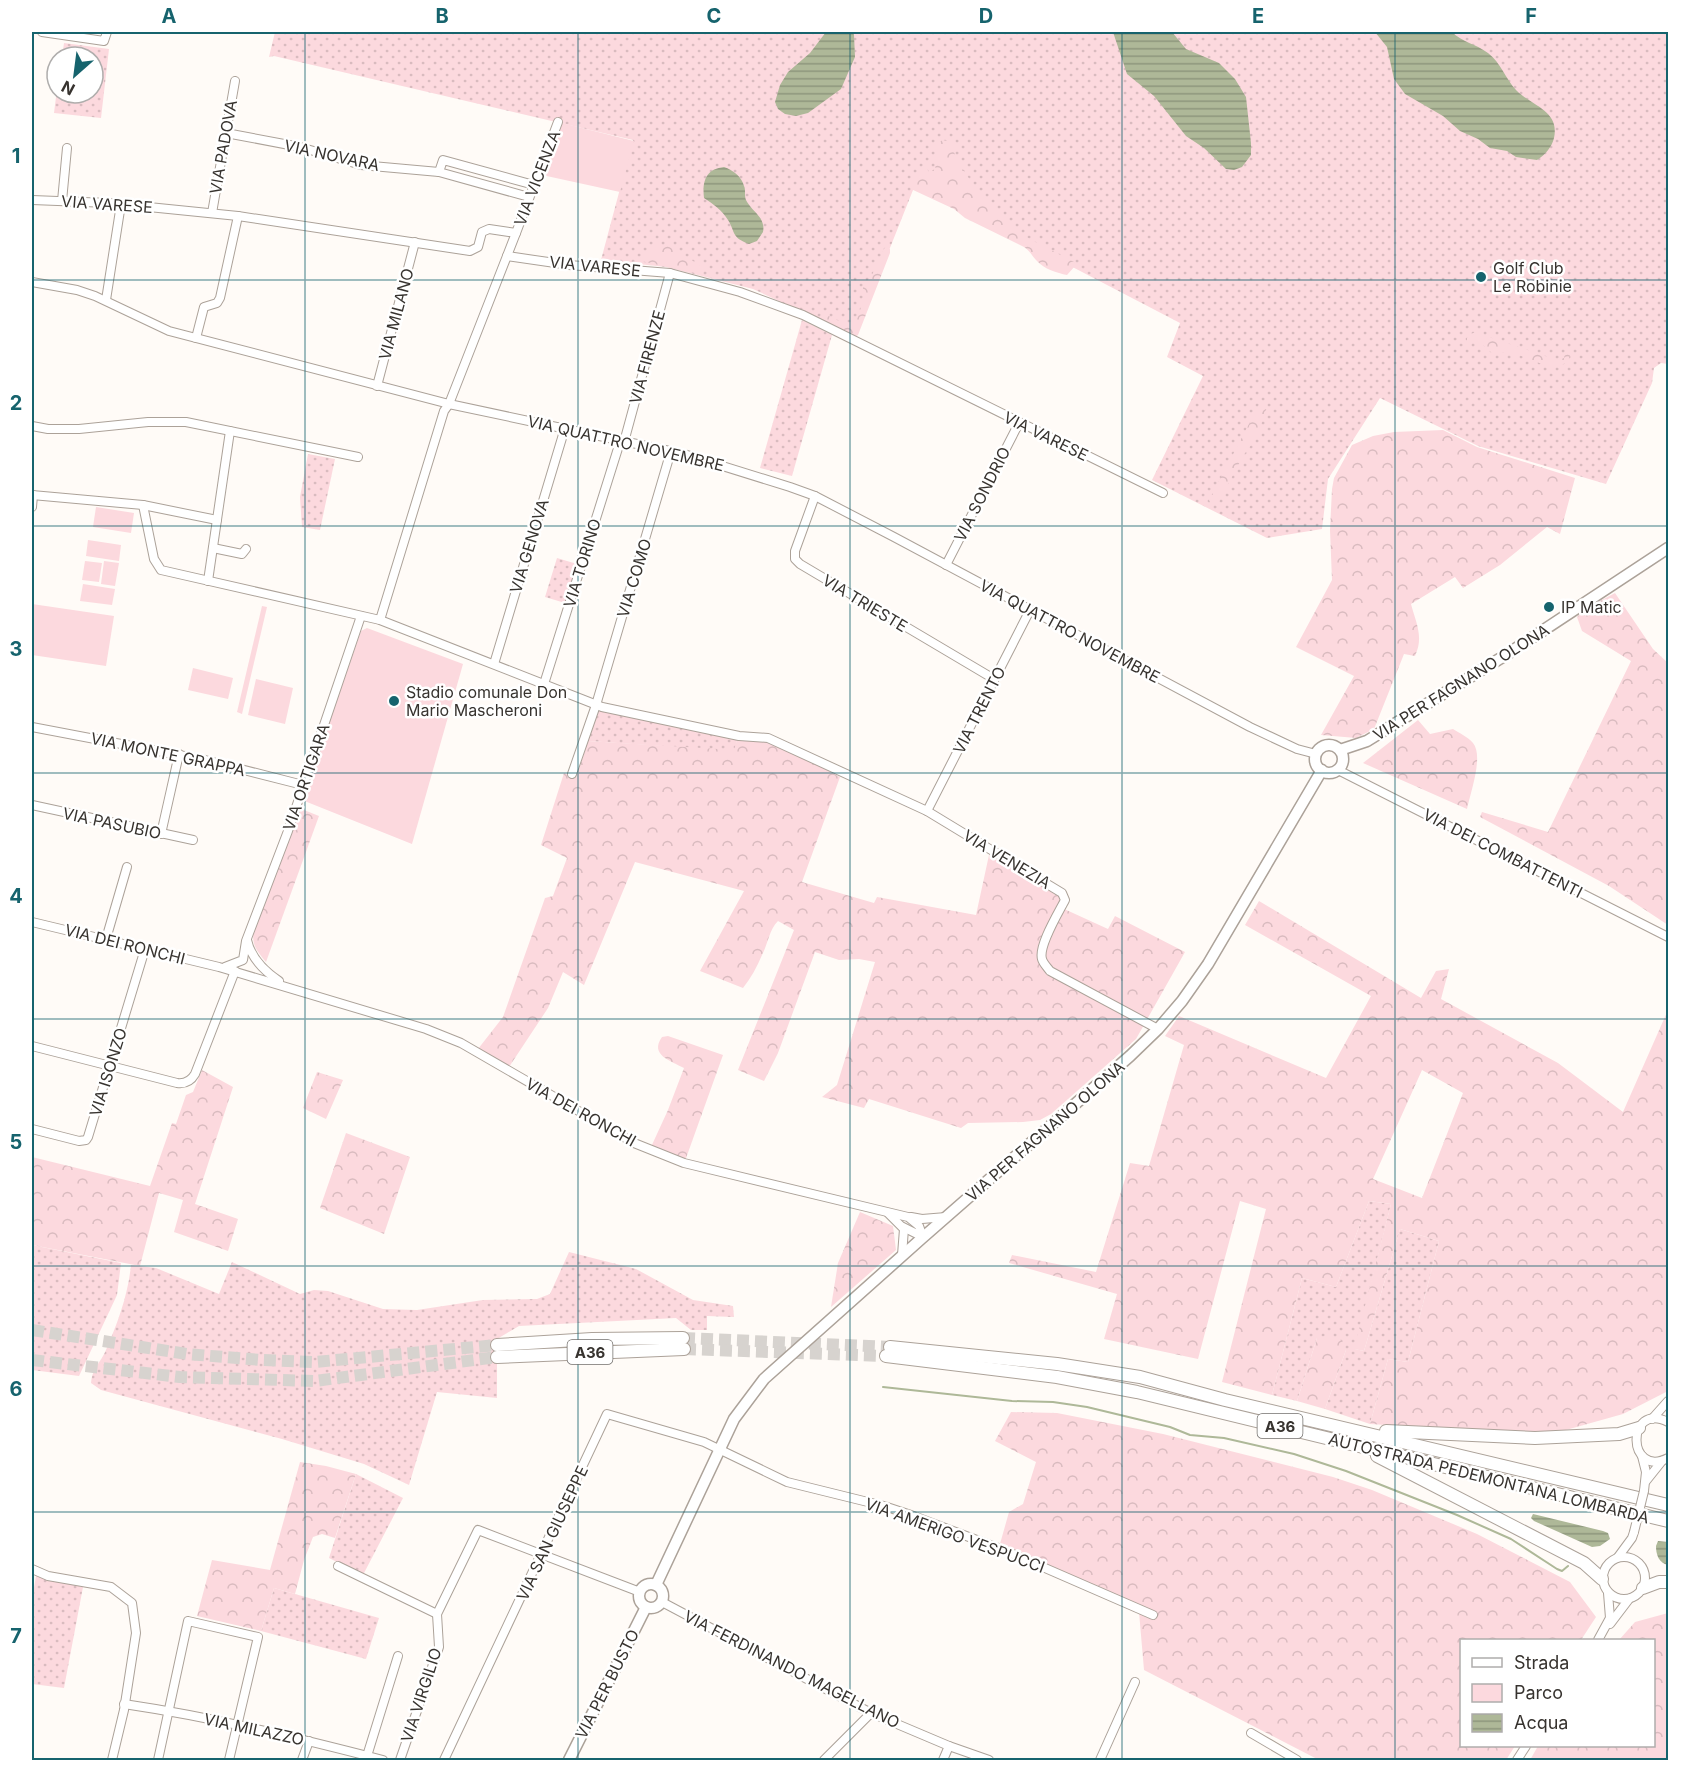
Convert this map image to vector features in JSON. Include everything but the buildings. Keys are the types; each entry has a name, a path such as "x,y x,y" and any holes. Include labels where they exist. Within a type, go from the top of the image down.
{"highway":[{"name":"A36","path":"497,1351 592,1339 683,1343"},
{"name":"AUTOSTRADA PEDEMONTANA LOMBARDA","path":"1668,1505 1225,1400 1140,1377 1057,1364 888,1351 1137,1392 1668,1521"},
{"path":"1358,1430 1535,1438 1620,1434 1639,1428"},
{"path":"1357,1446 1584,1563 1602,1579"},
{"path":"1643,1588 1659,1582 1668,1582"}],"main road":[{"name":"VIA PER FAGNANO OLONA","path":"1317,754 1325,745 1334,746 1340,750 1367,741 1668,548"},
{"path":"1317,754 1316,763 1322,770 1330,772 1338,770 1343,763 1340,750"},
{"name":"VIA PER FAGNANO OLONA","path":"721,1451 734,1419 764,1379 1158,1029 1208,964 1322,770"},
{"path":"656,1585 721,1451"},
{"path":"648,1584 656,1585 663,1594 662,1602 656,1607 646,1607 639,1599 640,1592 648,1584"},
{"name":"VIA PER BUSTO","path":"569,1761 646,1607"}],"street":[{"path":"42,32 104,41 107,32"},
{"name":"VIA PADOVA","path":"212,213 234,81"},
{"name":"VIA VICENZA","path":"516,233 558,122"},
{"name":"VIA NOVARA","path":"226,133 300,147 361,165 439,172 529,197"},
{"path":"62,201 67,148"},
{"name":"VIA NOVARA","path":"439,172 443,160 534,185"},
{"name":"VIA VARESE","path":"32,200 121,204 212,213 473,250 478,247 482,232 486,229 516,233"},
{"path":"106,300 121,204"},
{"path":"196,338 204,307 217,303 220,298 238,216"},
{"path":"380,620 444,411 449,404 516,233"},
{"name":"VIA MILANO","path":"377,386 415,242"},
{"name":"VIA VARESE","path":"507,256 569,265 670,273 740,292 803,315 1162,493"},
{"name":"VIA FIRENZE","path":"622,442 670,273"},
{"name":"VIA QUATTRO NOVEMBRE","path":"32,282 77,290 106,300 159,327 196,338 449,404 671,451 726,466 815,496 1250,727 1297,749 1317,754"},
{"path":"32,426 48,429 78,429 148,422 186,422 358,457"},
{"name":"VIA SONDRIO","path":"946,565 1018,423"},
{"name":"VIA GENOVA","path":"494,664 565,428"},
{"path":"208,581 230,431"},
{"name":"VIA TORINO","path":"544,684 622,442"},
{"name":"VIA COMO","path":"572,774 596,705 671,451"},
{"path":"32,507 32,495 142,505 217,520"},
{"name":"VIA TRIESTE","path":"815,496 795,551 795,559 994,679"},
{"path":"142,505 154,559 158,567 165,571 380,620 596,705 739,736 768,738 927,811"},
{"path":"213,548 242,554 246,549"},
{"name":"VIA TRENTO","path":"927,811 1030,610"},
{"name":"VIA ORTIGARA","path":"243,960 247,938 361,616"},
{"name":"VIA MONTE GRAPPA","path":"32,727 179,754 303,785"},
{"path":"161,834 179,754"},
{"name":"VIA DEI COMBATTENTI","path":"1338,770 1668,938"},
{"name":"VIA PASUBIO","path":"32,805 193,840"},
{"name":"VIA VENEZIA","path":"927,811 1062,892 1065,900 1044,944 1041,952 1042,961 1050,971 1158,1029"},
{"path":"106,939 127,867"},
{"name":"VIA DEI RONCHI","path":"32,922 235,971 426,1029 461,1043 634,1143 684,1163 922,1219 946,1217"},
{"path":"243,960 241,969 247,975 254,974 258,970 257,961 250,950 247,938"},
{"name":"VIA ISONZO","path":"32,1128 79,1141 86,1140 88,1137 146,949"},
{"path":"219,967 232,966 249,957 257,961"},
{"name":"VIA DEI RONCHI","path":"257,961 287,986"},
{"path":"32,1046 177,1083 188,1082 195,1074 235,971"},
{"path":"885,1211 903,1227 923,1237"},
{"path":"908,1216 919,1226 923,1237"},
{"path":"902,1255 903,1227"},
{"path":"1652,1419 1668,1401"},
{"name":"VIA SAN GIUSEPPE","path":"444,1761 607,1414 704,1442 721,1451"},
{"path":"1665,1459 1650,1460 1642,1455 1637,1449 1635,1440 1643,1423 1652,1419 1668,1422"},
{"name":"VIA AMERIGO VESPUCCI","path":"721,1451 787,1482 884,1506 995,1547 1154,1615"},
{"path":"1599,1639 1610,1617 1608,1593 1602,1579 1605,1568 1618,1557 1633,1535 1646,1481 1642,1455"},
{"path":"1646,1481 1665,1459"},
{"name":"VIA VIRGILIO","path":"399,1761 439,1647 438,1614 478,1530 542,1555"},
{"path":"1605,1629 1629,1599 1643,1588 1645,1577 1638,1562 1633,1535"},
{"path":"542,1555 640,1592"},
{"path":"1618,1557 1632,1558 1638,1562"},
{"path":"338,1566 438,1614"},
{"path":"32,1569 48,1576 111,1587 132,1603 136,1633 112,1761"},
{"path":"1608,1593 1618,1598 1629,1599"},
{"name":"VIA FERDINANDO MAGELLANO","path":"662,1602 871,1713 990,1761"},
{"path":"158,1761 188,1620 258,1637 229,1761"},
{"path":"367,1756 398,1656"},
{"path":"1100,1761 1135,1682"},
{"name":"VIA MILAZZO","path":"124,1704 169,1710 309,1741 383,1761"},
{"path":"824,1761 871,1713"},
{"path":"1251,1733 1297,1761"},
{"path":"302,1761 309,1741"},
{"path":"943,1761 949,1746"},
{"path":"1517,1761 1525,1747"}],"green space":[{"path":"275,32 1668,32 1668,364 1661,363 1654,368 1652,383 1606,484 1478,446 1380,398 1328,479 1322,529 1267,538 1152,480 1203,376 1167,357 1180,323 915,185 855,336 753,289 666,267 601,260 633,140 274,56 269,57"},
{"path":"105,48 109,49 105,84"},
{"path":"55,105 103,105 101,118 54,113"},
{"path":"562,123 634,141 620,192 542,175"},
{"path":"942,140 952,142 956,160 987,204 1003,220 1022,235 1074,262 1075,266 1067,275 1040,264 1024,247 965,218 954,209 911,189 913,176 921,172 922,167 925,166 929,172 935,169 936,146"},
{"path":"668,245 704,268 704,271 695,273 641,261 642,257 656,246"},
{"path":"885,247 890,249 890,253 858,335 855,337 820,319 820,316 824,314 848,325 855,324 863,302 863,286 871,277"},
{"path":"802,320 832,335 792,476 760,468"},
{"path":"1474,332 1557,360 1564,358 1566,349 1569,347 1571,349 1565,363 1551,368 1515,354 1493,354 1483,345 1467,341 1467,338"},
{"path":"1260,403 1267,407 1256,438 1243,456 1217,505 1210,502 1209,500"},
{"path":"1443,430 1477,447 1575,478 1560,534 1547,527 1500,565 1463,588 1455,577 1411,604 1418,630 1418,649 1415,656 1404,654 1374,729 1356,738 1321,735 1354,676 1296,647 1332,580 1330,530 1334,478 1352,445 1373,436 1394,432"},
{"path":"308,454 335,459 320,530 302,527 300,497"},
{"path":"96,507 134,513 131,533 93,527"},
{"path":"88,540 121,545 119,561 86,556"},
{"path":"557,558 577,564 565,603 545,597"},
{"path":"85,561 102,563 99,582 82,580"},
{"path":"104,561 119,563 115,586 101,584"},
{"path":"83,584 115,589 112,605 80,601"},
{"path":"1615,593 1653,649 1668,663 1668,925 1609,886 1480,817 1482,812 1548,832 1631,661 1582,631 1577,617 1585,609"},
{"path":"32,604 114,616 106,666 32,655"},
{"path":"262,606 267,607 242,714 237,712"},
{"name":"Stadio comunale Don Mario Mascheroni","path":"367,628 463,664 412,844 302,800 361,631"},
{"path":"193,668 233,678 228,699 188,690"},
{"path":"256,679 293,688 285,724 248,715"},
{"path":"599,710 737,740 735,751 588,741"},
{"path":"1418,720 1430,734 1453,729 1473,743 1476,749 1477,766 1467,809 1363,763"},
{"path":"737,740 766,742 840,777 802,882 874,903 877,897 976,915 989,855 1063,899 1062,908 1108,929 1115,916 1185,952 1136,1039 1051,1114 1040,1120 968,1123 961,1128 869,1099 864,1108 822,1097 837,1085 875,962 859,959 839,960 815,952 778,1053 764,1081 738,1070 794,930 778,921 756,968 743,988 700,971 744,891 635,862 584,985 563,972 548,1008 509,1067 478,1049 503,1017 545,898 553,896 567,858 541,845 564,773 576,778 588,741 734,750"},
{"path":"299,808 319,816 266,962 255,947 254,929"},
{"path":"1259,901 1421,998 1436,971 1449,969 1441,999 1558,1063 1623,1112 1668,1010 1666,1071 1668,1072 1668,1391 1623,1414 1548,1435 1370,1424 1388,1359 1408,1362 1439,1241 1400,1229 1364,1351 1354,1349 1391,1204 1369,1201 1336,1287 1302,1278 1272,1395 1222,1382 1266,1209 1240,1201 1198,1359 1104,1339 1117,1294 1009,1263 1012,1255 1096,1272 1130,1163 1149,1166 1184,1045 1165,1036 1179,1016 1326,1078 1371,996 1245,925","holes":["1422,1070 1463,1093 1422,1198 1373,1179"]},
{"path":"668,1036 723,1055 685,1161 651,1147 684,1068 663,1057 660,1053 659,1043 662,1037"},
{"path":"202,1070 233,1087 195,1204 238,1219 228,1251 174,1232 183,1200 159,1193 140,1266 32,1245 32,1157 150,1186 172,1123 176,1124 186,1095 193,1092"},
{"path":"317,1072 343,1080 326,1119 303,1108"},
{"path":"346,1133 410,1157 384,1234 320,1208"},
{"path":"1369,1201 1391,1204 1355,1349 1364,1351 1400,1229 1439,1241 1408,1362 1388,1359 1370,1424 1325,1409 1346,1350 1317,1338 1297,1401 1272,1395 1302,1278 1336,1287"},
{"path":"860,1212 893,1226 896,1250 831,1307 838,1263"},
{"path":"32,1245 121,1263 117,1295 79,1376 32,1370"},
{"path":"569,1252 636,1269 693,1300 733,1306 734,1317 707,1316 707,1330 691,1330 676,1318 519,1326 497,1339 497,1398 437,1392 409,1485 364,1464 282,1439 101,1390 91,1383 93,1373 106,1350 118,1319 128,1287 131,1265 156,1268 219,1294 232,1262 300,1294 314,1290 328,1291 383,1309 417,1310 483,1300 537,1299 550,1294"},
{"path":"1330,1335 1342,1341 1346,1350 1325,1409 1297,1401 1317,1338"},
{"path":"1011,1412 1057,1413 1163,1434 1333,1477 1372,1490 1477,1534 1570,1582 1596,1617 1582,1639 1460,1639 1460,1747 1514,1747 1506,1760 1319,1760 1144,1670 1139,1612 998,1551 1009,1512 1023,1504 1036,1462 995,1441"},
{"path":"300,1462 356,1474 335,1538 322,1534 313,1537 295,1594 274,1588 261,1631 197,1616 212,1560 270,1570"},
{"path":"356,1474 403,1498 363,1575 329,1558"},
{"path":"36,1576 83,1587 64,1688 32,1684 32,1599"},
{"path":"274,1588 379,1618 366,1659 261,1631"},
{"path":"1668,1613 1668,1760 1530,1760 1537,1747 1655,1747 1655,1639 1620,1639 1635,1622"}],"water":[{"path":"826,32 853,32 854,35 855,57 841,89 808,113 796,116 785,114 778,109 775,102 780,85 788,72 810,53"},
{"path":"1113,32 1172,32 1186,49 1219,63 1235,79 1246,97 1251,143 1251,155 1242,167 1234,170 1226,169 1204,148 1186,136 1154,96 1127,74"},
{"path":"1375,32 1452,32 1488,53 1516,90 1549,115 1553,121 1554,138 1550,148 1537,160 1516,157 1507,151 1490,148 1478,139 1460,131 1443,116 1405,94 1394,79 1387,47"},
{"path":"724,167 739,177 745,188 746,200 761,218 763,232 757,241 749,244 739,239 723,213 704,198 706,177 713,170"},
{"path":"1533,1514 1603,1531 1608,1533 1610,1539 1600,1546 1592,1547 1534,1521 1531,1518"},
{"path":"1658,1541 1668,1542 1668,1565 1662,1562 1657,1555"}],"waterway":[{"path":"883,1387 1087,1407 1170,1427 1190,1435 1224,1438 1294,1454 1346,1471 1457,1515 1511,1539 1557,1569 1562,1571 1568,1566"}],"tunnel":[{"path":"32,1330 187,1354 315,1362 497,1345"},
{"path":"683,1338 890,1347"},
{"path":"684,1349 886,1356"},
{"path":"32,1360 180,1377 315,1381 497,1357"}],"place":[{"name":"Golf Club Le Robinie","path":"1481,277"},
{"name":"IP Matic","path":"1549,607"},
{"name":"Stadio comunale Don Mario Mascheroni","path":"394,701"}]}
